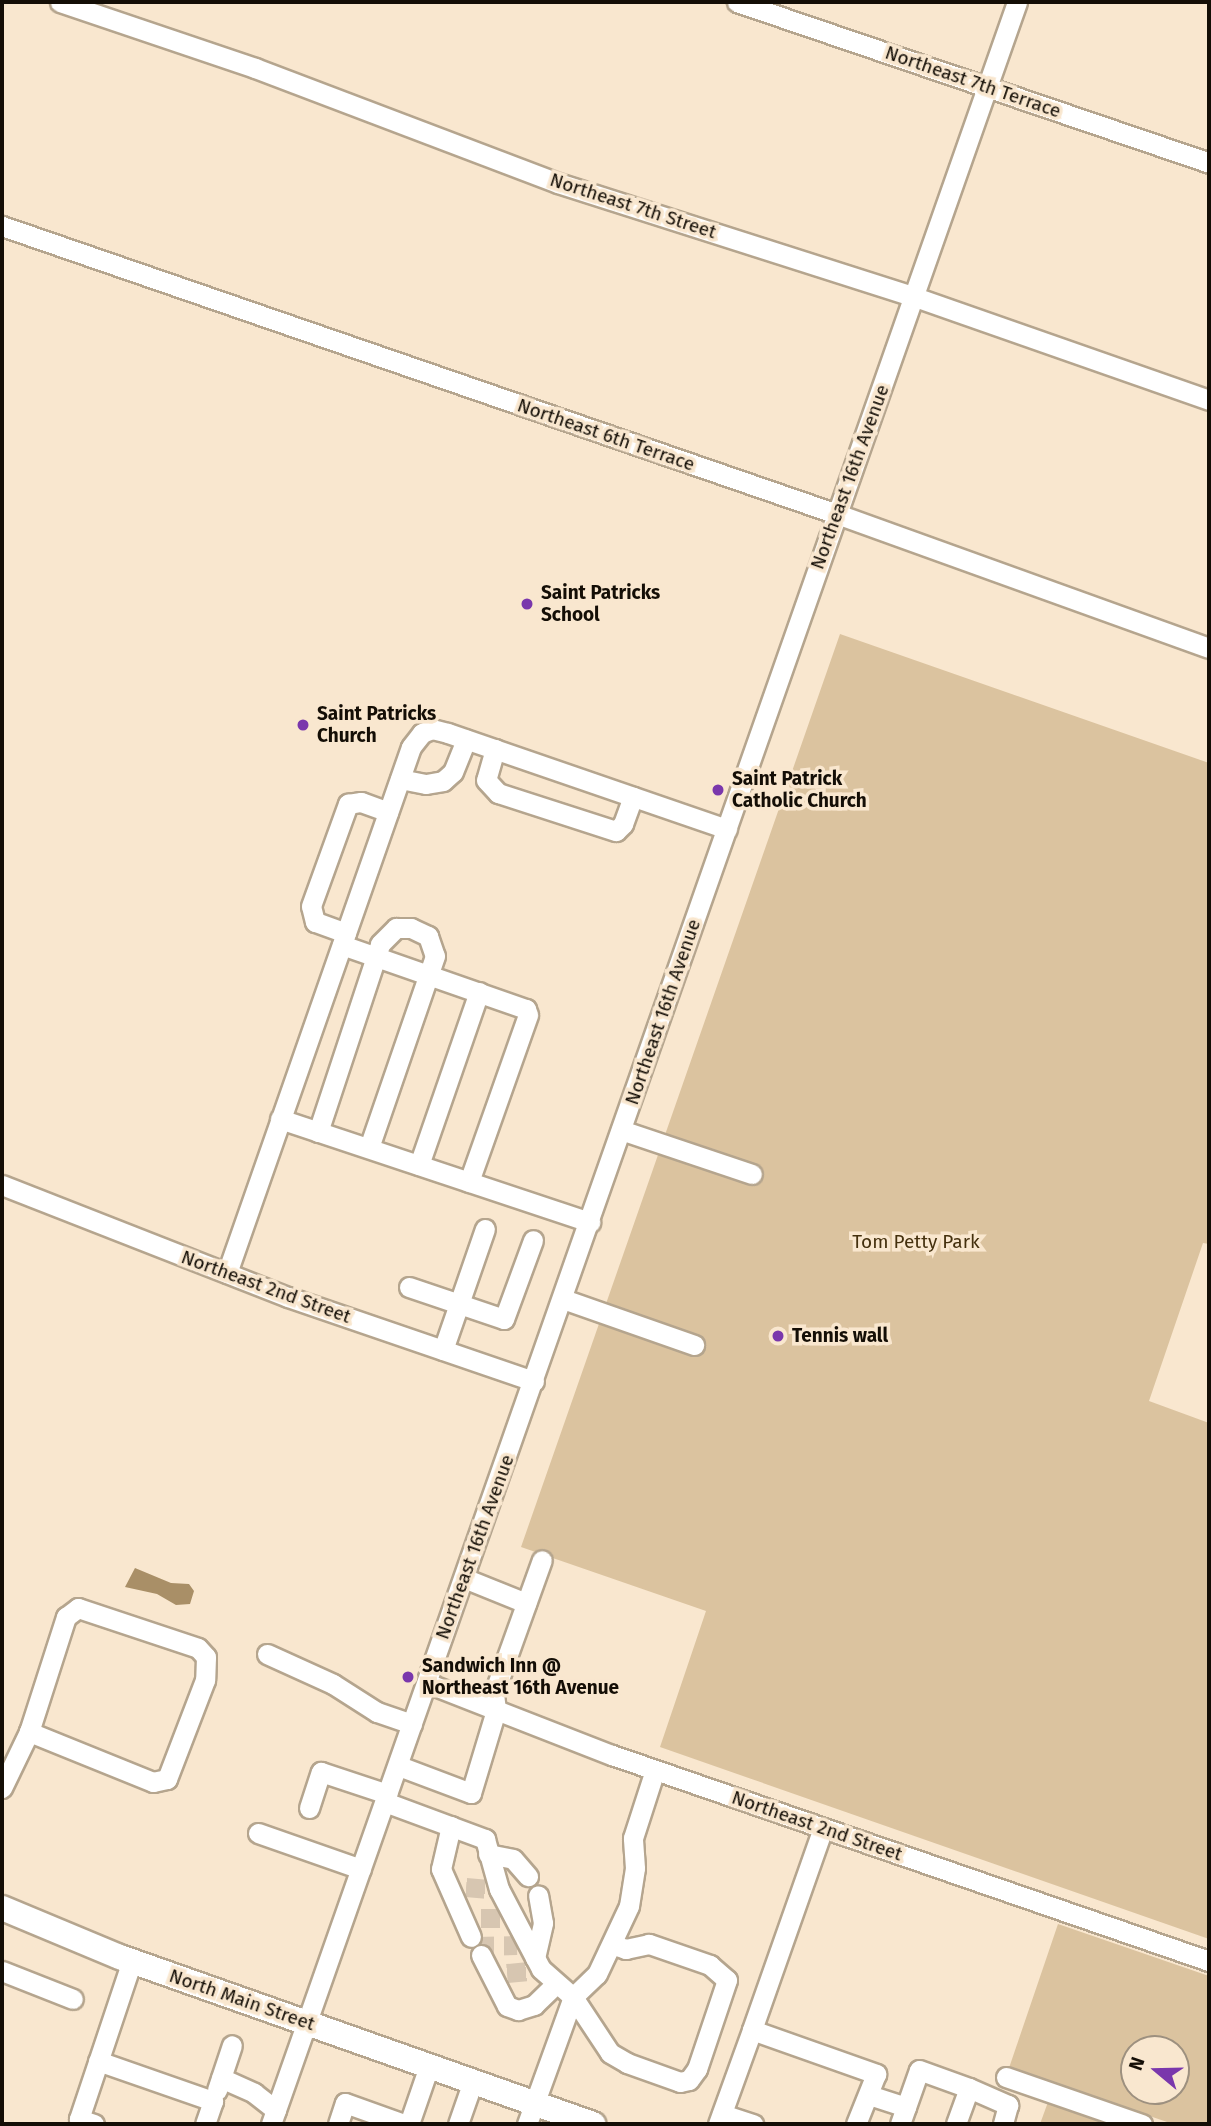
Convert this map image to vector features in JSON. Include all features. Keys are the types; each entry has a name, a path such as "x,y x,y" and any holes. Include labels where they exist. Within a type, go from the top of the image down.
{"main road":[{"name":"North Main Street","path":"2,1908 132,1961 478,2083 531,2114 593,2124"}],"street":[{"name":"Northeast 7th Street","path":"60,2 255,68 558,183 915,297 1209,400"},
{"name":"Northeast 7th Terrace","path":"737,2 1209,163"},
{"name":"Northeast 16th Avenue","path":"273,2117 399,1766 1017,2"},
{"name":"Northeast 6th Terrace","path":"2,226 837,514 1209,648"},
{"path":"227,1273 415,739 426,730 466,739 727,829"},
{"path":"400,779 426,784 443,781 453,772 466,739"},
{"path":"495,749 486,780 498,793 616,831 623,824 632,797"},
{"path":"388,812 361,802 348,804 311,906 311,919 376,956 522,1007 528,1015 469,1182"},
{"path":"318,1132 376,956 390,931 411,928 432,941 435,956 369,1149"},
{"path":"419,1165 479,992"},
{"path":"280,1119 590,1222"},
{"path":"621,1130 751,1174"},
{"name":"Northeast 2nd Street","path":"2,1185 227,1273 534,1381"},
{"path":"443,1350 485,1229"},
{"path":"409,1287 504,1319 533,1240"},
{"path":"563,1299 694,1345"},
{"path":"399,1766 471,1794 496,1710 494,1693 542,1560"},
{"path":"464,1578 526,1603"},
{"path":"2,1788 29,1731 66,1617 78,1608 198,1648 206,1657 205,1681 167,1779 153,1782 29,1731"},
{"path":"267,1654 333,1684 377,1712 412,1724"},
{"name":"Northeast 2nd Street","path":"427,1683 655,1770 1209,1961"},
{"path":"531,2114 573,1997 597,1974 614,1945 629,1906 635,1868 633,1838 655,1770"},
{"path":"309,1808 321,1772 485,1839 494,1889 530,1957 573,1997 610,2053 648,2071 689,2080 697,2069 725,1993 727,1980 710,1965 649,1944 614,1945"},
{"path":"451,1826 442,1851 445,1885 472,1918 471,1937"},
{"path":"753,2124 720,2119 822,1828"},
{"path":"258,1833 361,1869"},
{"path":"488,1854 513,1859 528,1876"},
{"path":"445,1885 466,1887"},
{"path":"530,1957 543,1923 538,1895"},
{"path":"481,1955 499,1974 508,2006 518,2010 534,2005 556,1984"},
{"path":"83,2122 98,2061 132,1961"},
{"path":"2,1971 73,1999"},
{"path":"752,2030 876,2074 856,2124"},
{"path":"205,2124 232,2045"},
{"path":"98,2061 213,2101"},
{"path":"338,2124 345,2103 407,2124 429,2066"},
{"path":"869,2095 903,2116 919,2070 1008,2105 1003,2124"},
{"path":"1006,2077 1142,2124"},
{"path":"221,2078 254,2093 273,2117"},
{"path":"458,2124 478,2083"},
{"path":"956,2124 969,2088"}],"green space":[{"name":"Tom Petty Park","path":"840,634 1209,763 1209,1244 1203,1243 1149,1401 1209,1423 1209,1939 660,1747 706,1611 521,1547"},
{"path":"1058,1924 1209,1976 1209,2124 1173,2124 1009,2068"},
{"path":"1048,2102 1113,2124 1040,2124"}],"shaded area":[{"path":"135,1568 171,1583 189,1584 194,1591 190,1604 176,1605 157,1594 125,1587"}],"tunnel":[{"path":"466,1887 489,1889"},
{"path":"481,1918 503,1918"},
{"path":"475,1946 517,1945"},
{"path":"507,1973 529,1971"}],"place":[{"name":"Saint Patricks School","path":"527,604"},
{"name":"Saint Patricks Church","path":"303,725"},
{"name":"Saint Patrick Catholic Church","path":"718,790"},
{"name":"Tennis wall","path":"778,1336"},
{"name":"Sandwich Inn @ Northeast 16th Avenue","path":"408,1677"}]}
